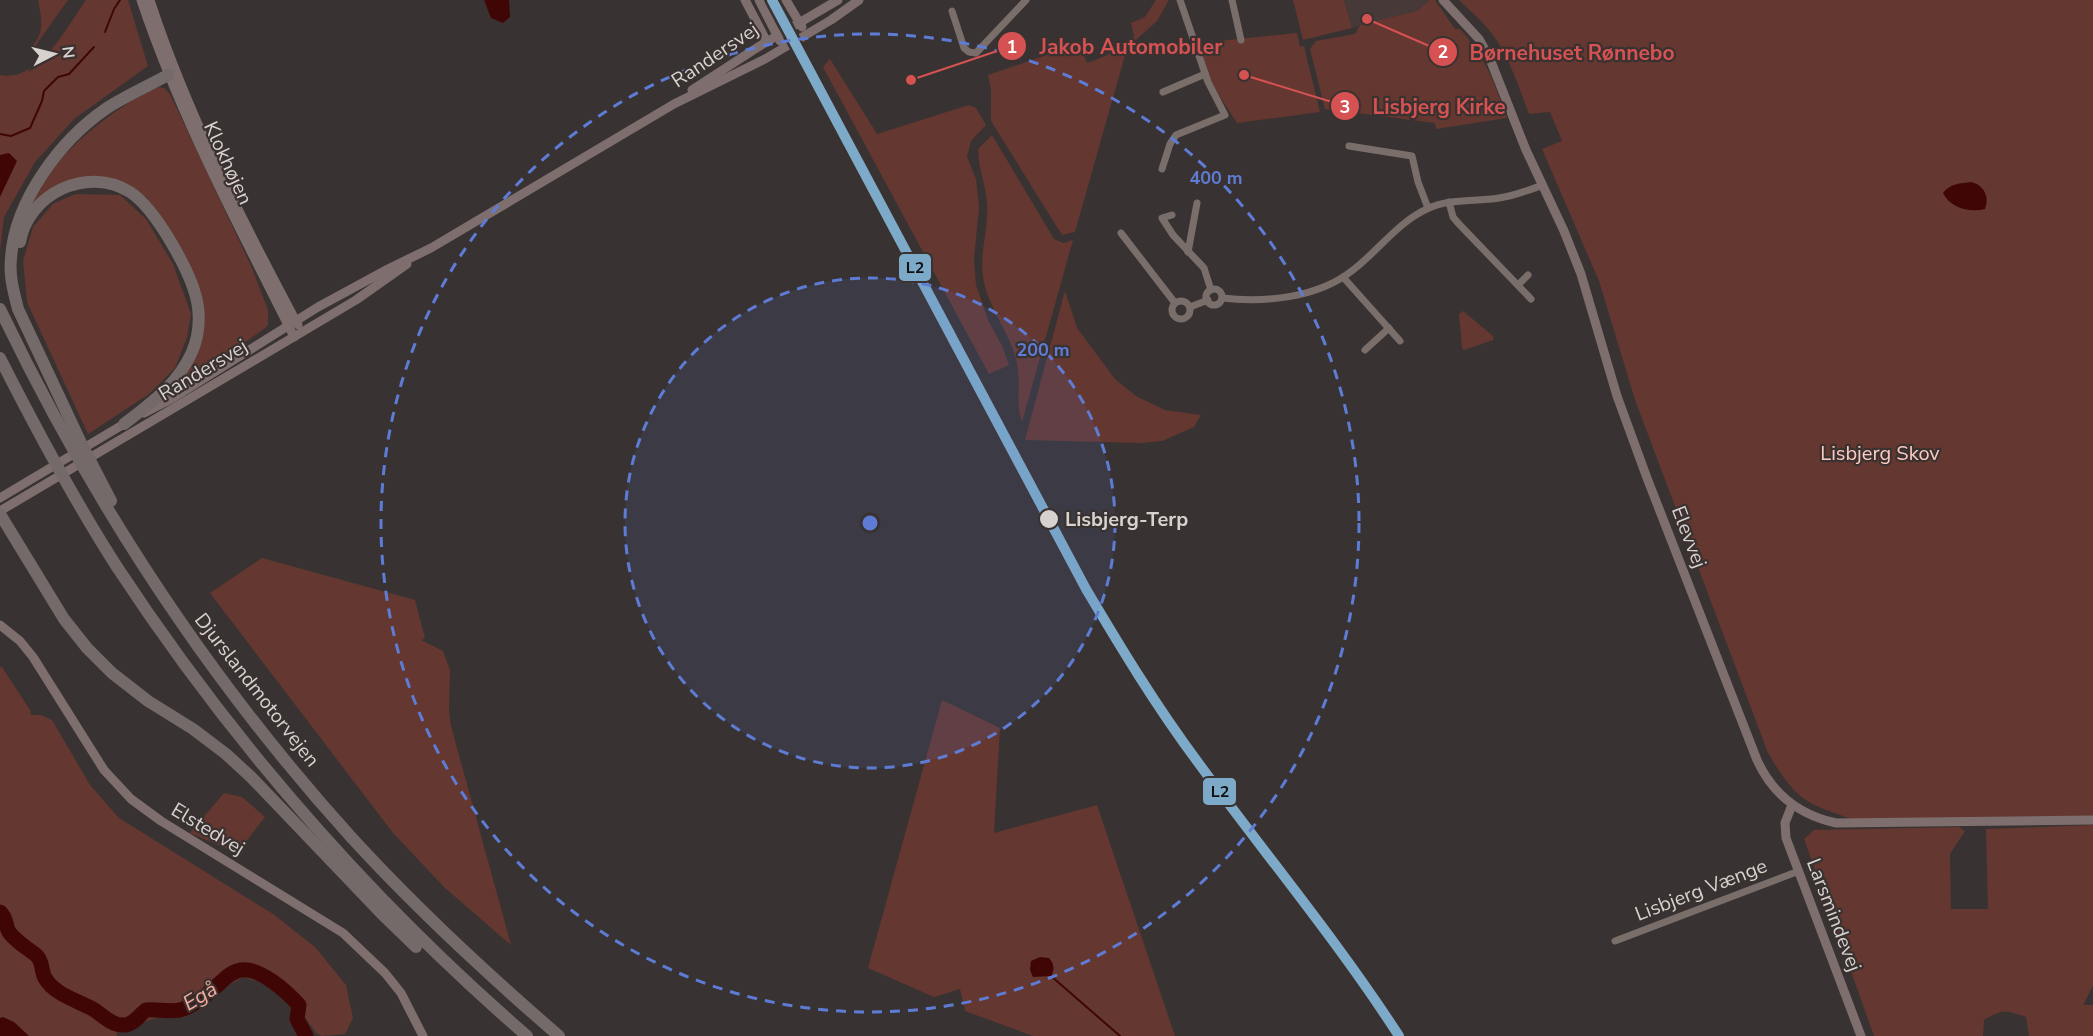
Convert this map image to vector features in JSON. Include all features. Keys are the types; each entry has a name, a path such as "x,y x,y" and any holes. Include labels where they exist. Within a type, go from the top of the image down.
{"highway":[{"path":"170,607 82,445 27,329 12,287 10,261 14,234 25,204 39,179 58,155 90,122 125,97 172,73"},
{"path":"27,329 17,286 17,260 21,235 42,201 71,184 90,182 108,183 128,191 146,205 185,269 194,289 199,319 197,336 184,366 166,391 124,424"},
{"name":"Djurslandmotorvejen","path":"0,309 37,384 118,527 170,607 257,725 352,838 426,915 489,975 559,1036"},
{"name":"Djurslandmotorvejen","path":"0,358 62,475 117,567 173,650 233,730 330,845 386,904 465,982 527,1036"},
{"path":"0,513 64,619 87,648 112,673 226,754 251,777 385,917 461,988 519,1036"}],"street":[{"name":"Klokhøjen","path":"141,0 222,198 298,334"},
{"name":"Klokhøjen","path":"150,0 172,73"},
{"path":"746,0 766,42"},
{"path":"759,0 783,48"},
{"path":"786,0 806,35"},
{"name":"Randersvej","path":"674,104 694,88 766,42 838,0"},
{"name":"Randersvej","path":"0,513 356,300 421,254 674,104 765,59 859,0"},
{"path":"952,10 964,48 976,53 1026,0"},
{"path":"1162,170 1170,144 1176,135 1225,115 1205,74 1180,0"},
{"path":"1232,0 1241,40"},
{"name":"Elevvej","path":"1443,0 1479,39 1490,59 1526,150 1581,274 1625,417 1757,760 1771,785 1792,805 1820,819 1851,824 2093,819"},
{"path":"1163,92 1205,74"},
{"path":"1349,146 1412,156 1418,182 1428,208"},
{"path":"1222,298 1244,300 1304,293 1323,288 1344,277 1408,221 1428,208 1449,202 1500,198 1543,185"},
{"path":"1449,202 1458,223 1531,299"},
{"path":"1188,252 1197,203"},
{"path":"1172,215 1162,218 1188,252 1204,268 1212,290"},
{"path":"1121,233 1175,303"},
{"name":"Randersvej","path":"0,498 124,424 173,398 292,322 380,273 421,254"},
{"path":"1518,285 1528,275"},
{"path":"1344,277 1400,341"},
{"path":"1208,300 1207,294 1212,290 1220,291 1222,298"},
{"path":"1208,300 1215,304 1222,298"},
{"path":"1190,307 1208,300"},
{"path":"1175,303 1184,301 1190,307"},
{"path":"1175,303 1172,312 1179,319 1187,317 1190,307"},
{"path":"1365,350 1389,328"},
{"name":"Elstedvej","path":"0,625 20,641 33,657 104,770 125,793 161,821 343,933 385,973 401,993 423,1036"},
{"name":"Larsmindevej","path":"1792,805 1785,823 1785,830 1798,871 1861,1036"},
{"name":"Lisbjerg Vænge","path":"1614,941 1798,871"}],"shaded area":[{"path":"484,0 509,0 510,17 503,23 491,18"},
{"path":"1344,0 1430,0 1417,11 1352,28"},
{"path":"9,153 17,161 0,197 0,155"},
{"path":"1971,182 1985,192 1987,200 1985,209 1973,210 1955,206 1943,193 1952,186"},
{"path":"1040,957 1049,958 1052,962 1051,976 1033,977 1030,970 1031,961"},
{"path":"0,1018 14,1022 29,1036 0,1036"}],"green space":[{"path":"38,0 68,0 33,49 31,47 41,31"},
{"path":"86,0 128,0 148,66 74,119 35,162 4,217 0,252 0,75 14,75 39,62 61,37"},
{"path":"1156,0 1169,0 1157,21 1127,48 1075,232 1062,235 991,121 991,89 988,75 1079,44 1087,63 1107,55 1134,36 1131,23 1145,17"},
{"path":"1293,0 1344,0 1352,28 1303,40"},
{"path":"1430,0 1435,0 1455,29 1460,29 1469,39 1488,71 1507,118 1436,129 1435,123 1325,109 1310,49 1316,41 1355,34 1360,25 1417,11"},
{"name":"Lisbjerg Skov","path":"1459,0 2093,0 2093,816 1851,819 1808,802 1788,783 1768,753 1635,400 1599,281 1542,149 1562,141 1550,112 1529,114 1512,70 1496,39"},
{"path":"1297,33 1300,47 1304,46 1320,112 1237,123 1211,83 1198,47 1219,47 1219,41"},
{"path":"830,59 877,134 969,105 976,108 986,125 971,141 967,157 976,179 979,207 974,259 976,285 988,320 1009,365 989,374 823,67"},
{"path":"158,87 164,88 170,94 252,268 268,310 268,325 265,328 171,396 169,394 197,356 204,314 156,210 146,197 103,178 30,207 52,171 72,147 115,112"},
{"path":"992,135 1054,239 1063,243 1073,240 1022,422 1019,408 1017,363 988,296 983,276 987,204 978,149"},
{"path":"75,194 120,195 146,219 173,264 191,314 187,337 175,368 149,394 88,434 27,302 23,261 33,227 53,204"},
{"path":"1065,291 1077,328 1115,379 1136,396 1165,410 1201,415 1194,427 1162,441 1141,443 1025,440"},
{"path":"1463,311 1493,336 1493,340 1464,350 1459,314"},
{"path":"262,558 415,600 425,638 421,640 443,651 450,670 451,726 511,945 445,888 393,833 210,593"},
{"path":"0,667 30,710 31,715 41,715 52,720 90,785 119,818 273,914 315,947 346,985 353,1018 345,1034 322,1036 317,1034 306,1019 268,985 244,977 220,989 197,1006 116,1030 117,1036 0,1036"},
{"path":"942,700 1000,728 994,833 1097,805 1175,1036 1033,1036 965,1011 960,989 934,997 868,968"},
{"path":"224,793 242,797 265,817 237,853 190,833"},
{"path":"2093,825 2093,986 2083,1005 2093,1005 2093,1036 2029,1036 2026,1017 2004,1012 1984,1020 1983,1036 1874,1036 1804,839 1814,830 1959,827 1965,831 1950,854 1951,909 1988,909 1986,829"}],"waterway":[{"path":"105,32 120,0"},
{"path":"0,134 11,136 30,128 44,91 58,77 69,74 94,47"},
{"name":"Egå","path":"0,912 12,936 39,958 49,984 119,1025 131,1023 146,1010 183,1009 204,997 230,974 248,970 273,981 299,1005 297,1019 306,1036"},
{"path":"1051,976 1120,1036"}],"transit line":[{"name":"L2","path":"772,0 1086,589 1112,633 1182,740 1326,931 1399,1036"}],"place":[{"name":"Børnehuset Rønnebo","path":"1367,19"},
{"name":"Lisbjerg Kirke","path":"1244,75"},
{"name":"Jakob Automobiler","path":"911,80"},
{"name":"Lisbjerg-Terp","path":"1049,519"}]}
